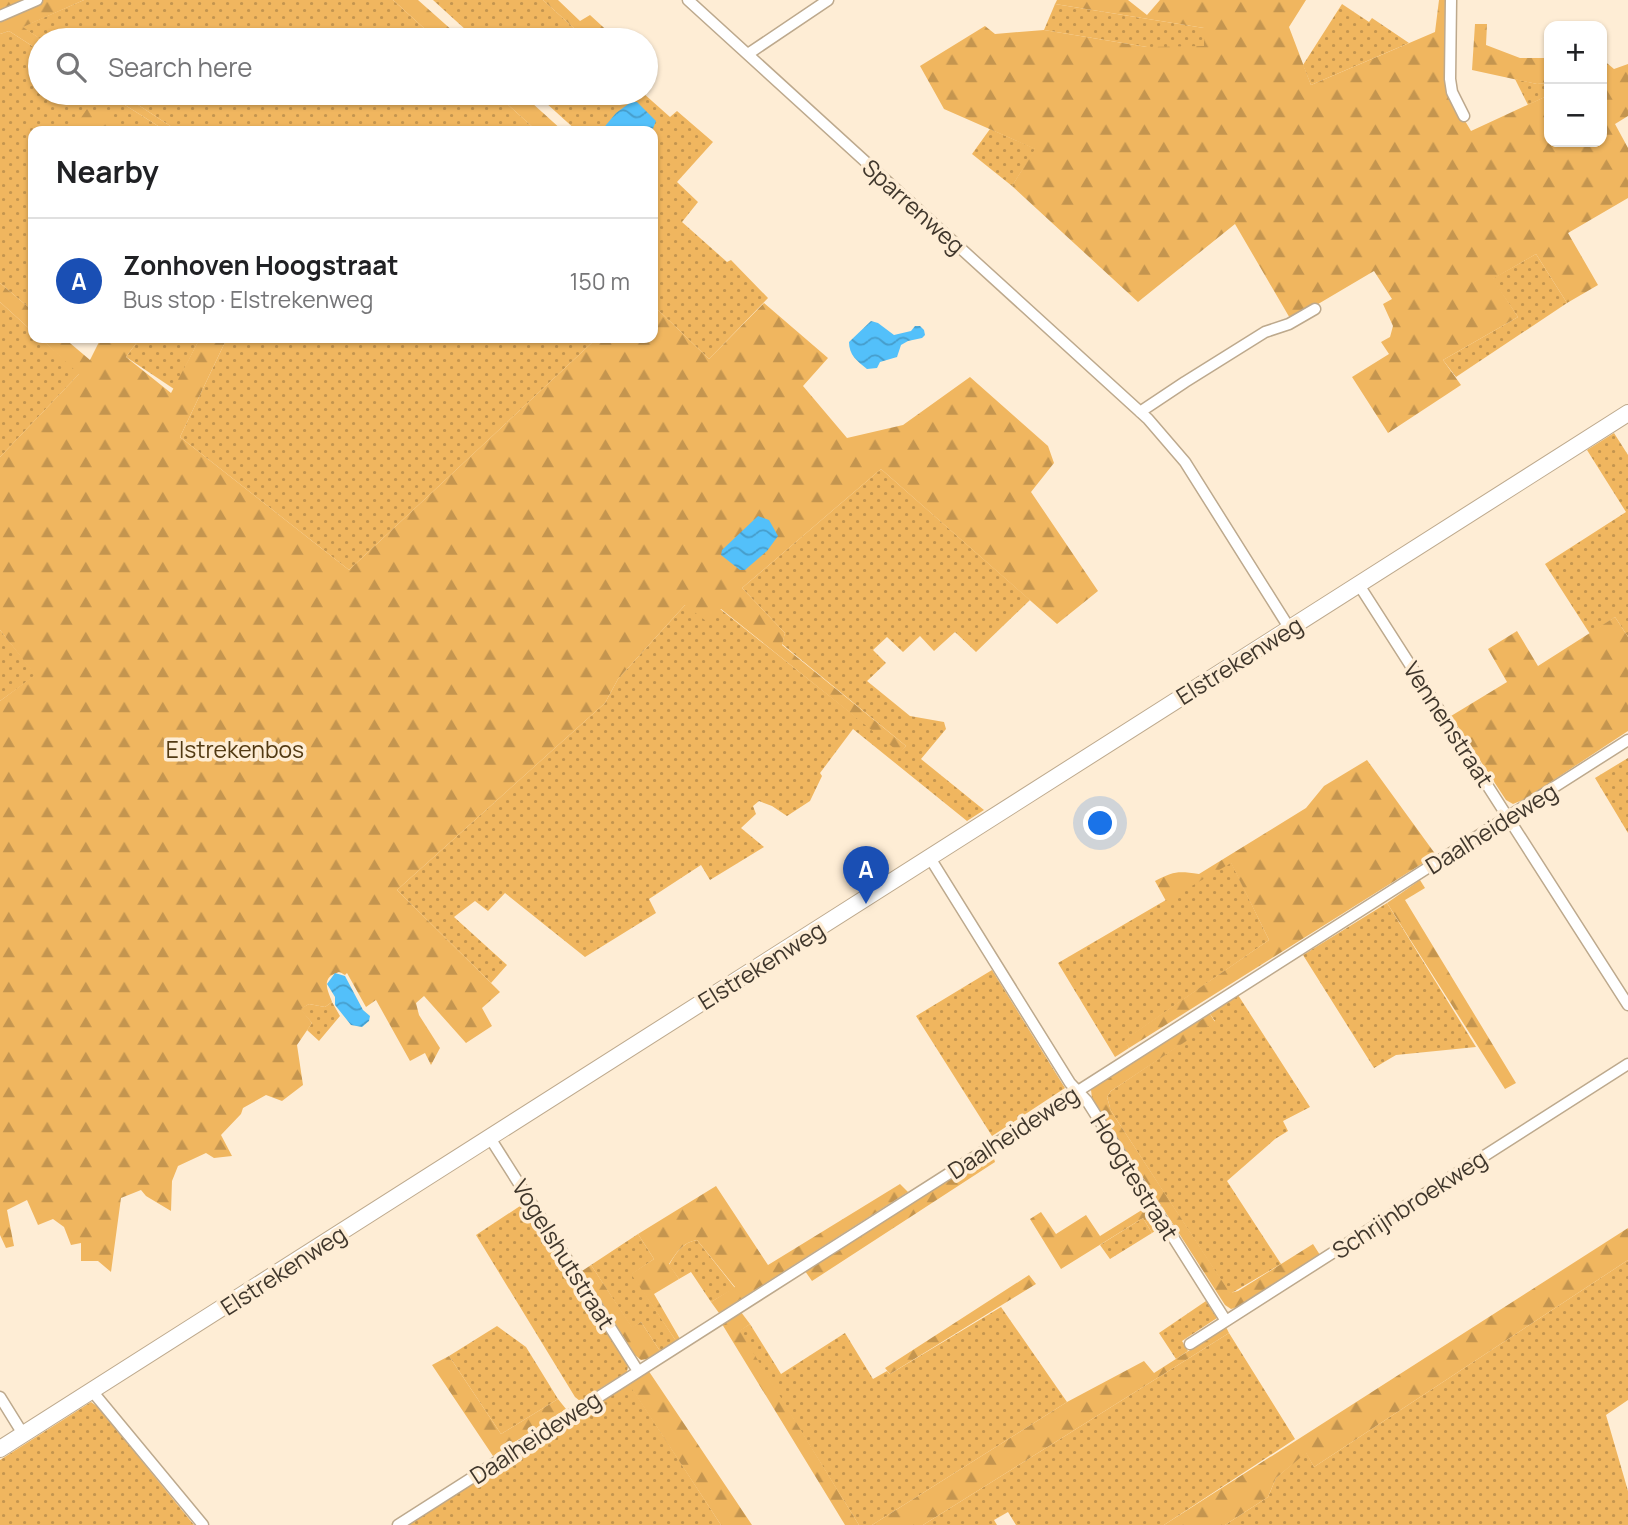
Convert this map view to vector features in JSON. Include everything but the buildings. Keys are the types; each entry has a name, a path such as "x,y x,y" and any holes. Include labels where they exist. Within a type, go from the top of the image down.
{"street":[{"path":"0,16 37,0"},
{"name":"Sparrenweg","path":"688,0 1140,412 1185,462 1290,629"},
{"path":"748,54 828,0"},
{"path":"1451,0 1450,79 1452,92 1464,116"},
{"path":"1140,412 1265,332 1289,324 1315,309"},
{"name":"Elstrekenweg","path":"0,1449 1628,413"},
{"name":"Vennenstraat","path":"1359,585 1628,1005"},
{"name":"Daalheideweg","path":"398,1525 1628,740"},
{"name":"Hoogtestraat","path":"930,858 1070,1083 1078,1090 1226,1321"},
{"name":"Schrijnbroekweg","path":"1190,1344 1628,1064"},
{"name":"Vogelshutstraat","path":"490,1138 638,1371"},
{"path":"92,1391 202,1525"},
{"path":"0,1397 23,1434"}],"green space":[{"path":"0,0 84,0 23,27 28,30 28,43 9,31 0,34"},
{"path":"84,0 393,0 424,28 28,28 28,31 22,27"},
{"path":"393,0 418,0 450,28 424,28"},
{"path":"433,0 543,0 574,28 464,28"},
{"path":"543,0 558,0 580,21 590,15 604,28 574,28"},
{"path":"1057,0 1128,0 1147,15 1160,0 1306,0 1289,27 1311,85 1435,32 1439,0 1449,0 1458,109 1471,131 1544,97 1544,147 1607,147 1607,63 1614,69 1628,64 1628,116 1615,124 1628,148 1628,198 1568,233 1598,285 1567,303 1536,254 1493,279 1518,317 1443,360 1461,385 1388,433 1352,377 1389,354 1381,342 1390,337 1393,326 1383,304 1392,299 1374,271 1291,320 1235,224 1138,302 1012,186 1035,149 944,109 920,66 985,26 995,34 1044,30 1147,47 1204,46 1204,28 1055,4"},
{"path":"1055,4 1204,28 1204,47 1147,47 1044,30"},
{"path":"1342,4 1369,22 1372,18 1409,43 1311,85 1303,65"},
{"path":"1475,24 1487,24 1486,45 1520,58 1544,58 1544,83 1537,84 1472,70"},
{"path":"9,31 28,43 28,105 125,105 158,126 28,126 28,307 0,283 0,34"},
{"path":"1515,79 1544,83 1544,97 1528,105"},
{"path":"125,105 138,105 170,126 158,126"},
{"path":"138,105 508,105 531,126 170,126"},
{"path":"508,105 534,105 557,126 531,126"},
{"path":"548,105 656,105 670,117 677,111 713,142 677,182 698,202 682,222 727,262 731,260 768,298 709,359 658,310 658,126 571,126"},
{"path":"87,109 112,117 115,126 75,126"},
{"path":"990,129 1036,149 1012,186 972,154"},
{"path":"1536,254 1567,303 1456,377 1443,360 1518,317 1492,279"},
{"path":"0,283 28,307 28,327 0,302"},
{"path":"0,302 28,327 28,343 46,343 80,373 0,457"},
{"name":"Elstrekenbos","path":"764,303 828,358 803,386 847,438 903,425 970,377 1048,446 1054,463 1031,492 1098,591 1057,624 881,469 742,588 785,633 782,645 906,746 900,753 721,609 706,621 685,605 618,679 605,703 397,890 500,992 482,1008 492,1026 466,1043 424,996 416,1003 419,1015 440,1048 431,1065 425,1053 410,1061 376,1000 366,1007 347,973 336,973 327,983 332,1002 325,1007 309,1004 301,1009 312,1023 297,1045 303,1085 282,1101 266,1095 243,1108 241,1114 221,1135 232,1156 214,1158 206,1153 178,1166 172,1181 171,1211 141,1190 121,1198 111,1272 98,1261 81,1261 81,1243 71,1245 64,1227 53,1219 38,1225 27,1200 7,1210 14,1246 6,1248 0,1235 0,701 35,675 0,630 0,457 79,374 45,343 70,343 90,360 98,343 136,343 126,357 171,393 197,343 225,343 180,437 349,570 592,343 658,343 658,310 709,359"},
{"path":"136,343 197,343 174,389 126,357"},
{"path":"225,343 592,343 349,570 180,437"},
{"path":"1614,433 1628,455 1628,637 1615,617 1590,634 1545,564 1626,512 1587,450"},
{"path":"881,469 1030,600 976,652 955,632 934,651 920,636 903,652 887,637 873,650 886,663 867,681 910,716 944,722 946,729 921,759 984,810 967,821 853,729 820,773 822,776 810,801 787,816 759,801 753,806 756,814 741,828 764,847 710,880 701,865 649,899 656,913 585,957 505,893 488,911 475,901 454,917 507,965 491,983 397,890 605,703 618,679 685,605 720,609 900,752 906,746 782,644 785,633 742,588"},
{"path":"1615,617 1628,637 1628,731 1525,799 1513,804 1506,800 1451,716 1507,682 1488,649 1517,631 1538,666"},
{"path":"0,630 36,675 0,701"},
{"path":"1628,758 1628,833 1595,778"},
{"path":"1367,760 1436,855 1129,1048 1124,1040 1269,940 1231,863 1166,901 1155,881 1176,873 1199,874 1306,808 1324,786"},
{"path":"1231,862 1269,940 1125,1040 1129,1048 1115,1057 1058,963"},
{"path":"1420,880 1425,888 1405,900 1516,1083 1505,1089 1387,903"},
{"path":"1387,903 1476,1047 1396,1055 1374,1068 1303,955"},
{"path":"992,970 1065,1088 992,1136 916,1016"},
{"path":"1238,995 1310,1107 1283,1121 1288,1131 1227,1181 1281,1264 1230,1294 1111,1111 1107,1097 1111,1091 1215,1021 1210,1014"},
{"path":"332,1002 340,1016 319,1041 307,1030 312,1023 300,1009 309,1004 325,1007"},
{"path":"1210,1014 1215,1022 1111,1091 1107,1097 1111,1111 1230,1293 1238,1291 1313,1244 1320,1255 1231,1309 1225,1305 1092,1098 1091,1090"},
{"path":"992,1152 995,1162 812,1281 805,1271"},
{"path":"900,1184 908,1192 719,1313 711,1302 735,1287 697,1240 684,1246 669,1264 679,1279 654,1294 680,1339 676,1341 631,1274 654,1259 638,1234 716,1186 768,1265"},
{"path":"526,1202 628,1366 627,1372 580,1401 575,1397 476,1235"},
{"path":"1145,1208 1158,1229 1152,1233 1143,1218 1061,1269 1030,1219 1041,1212 1056,1234 1086,1215 1100,1236"},
{"path":"1143,1218 1152,1233 1110,1259 1100,1245"},
{"path":"1628,1228 1628,1260 1314,1467 1306,1453 1276,1478 1268,1497 1225,1525 1164,1525"},
{"path":"638,1234 654,1259 632,1274 676,1341 660,1351 641,1322 632,1328 591,1265"},
{"path":"697,1240 735,1288 711,1302 691,1272 679,1279 669,1265 677,1252"},
{"path":"1628,1260 1628,1400 1606,1415 1628,1491 1628,1525 1225,1525 1268,1497 1276,1478 1306,1452 1314,1467"},
{"path":"591,1265 632,1327 641,1322 660,1351 641,1360 635,1355 582,1271"},
{"path":"1029,1275 1036,1284 890,1374 885,1368"},
{"path":"1206,1301 1217,1318 1182,1341 1188,1351 1176,1359 1159,1333"},
{"path":"1001,1307 1067,1402 872,1525 859,1525 739,1331 750,1324 781,1374 845,1333 873,1379 887,1371 890,1374"},
{"path":"741,1312 750,1324 740,1331 859,1525 845,1525 722,1324"},
{"path":"497,1326 526,1347 558,1399 501,1434 449,1356"},
{"path":"1226,1327 1229,1333 923,1525 872,1525 1067,1402 1144,1361 1154,1373"},
{"path":"1229,1333 1295,1439 1164,1525 1016,1525 1008,1512 994,1520 997,1525 923,1525"},
{"path":"449,1356 501,1434 558,1399 566,1409 493,1456 432,1365"},
{"path":"648,1370 752,1525 721,1525 628,1383"},
{"path":"628,1382 721,1525 406,1525"},
{"path":"91,1402 98,1407 194,1525 0,1525 0,1460"}],"water":[{"path":"627,105 640,105 656,121 654,126 605,126"},
{"path":"871,321 894,335 920,326 925,335 901,345 897,357 880,362 877,368 867,369 852,354 849,342"},
{"path":"758,516 769,520 778,536 767,551 745,570 740,570 721,555 722,550"},
{"path":"335,973 345,976 363,1010 370,1016 369,1021 362,1027 351,1025 335,1005 335,997 327,984"}],"place":[{"name":"Zonhoven Hoogstraat","path":"866,904"}]}
